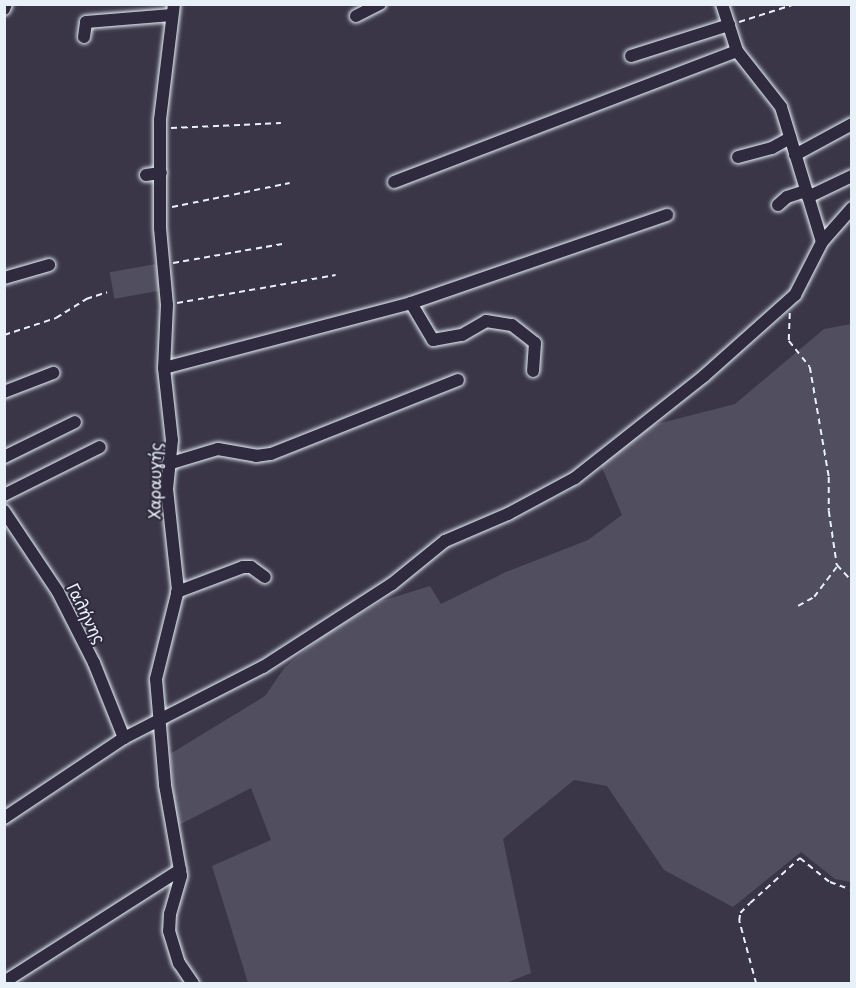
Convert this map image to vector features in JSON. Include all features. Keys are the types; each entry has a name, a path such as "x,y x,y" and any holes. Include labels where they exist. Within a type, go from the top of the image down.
{"street":[{"path":"4,9 6,4"},
{"path":"356,16 380,4"},
{"path":"722,4 737,51 781,107 822,242"},
{"path":"84,37 86,22 173,10"},
{"name":"Χαραυγής","path":"173,10 161,128 160,210 167,305 164,368 172,440 168,464 169,526 177,592 156,679 165,785 180,870 169,930 179,963 193,984"},
{"path":"631,56 729,25"},
{"path":"394,182 737,51"},
{"path":"795,155 852,124"},
{"path":"738,157 772,148 790,138"},
{"path":"146,175 160,173"},
{"path":"778,205 787,197 807,194 852,176"},
{"path":"4,818 124,738 263,667 392,584 445,541 508,514 575,478 704,376 795,295 822,242 852,208"},
{"path":"164,368 411,303 667,215"},
{"path":"4,278 49,266"},
{"path":"411,303 433,340 462,335 486,321 512,325 535,343 532,371"},
{"path":"4,392 53,373"},
{"path":"168,464 218,449 256,456 271,454 458,380"},
{"path":"4,457 75,422"},
{"path":"4,495 100,447"},
{"name":"Γαλήνης","path":"4,511 58,592 94,663 124,738"},
{"path":"177,592 243,567 251,567 265,577"},
{"path":"4,982 180,870"}],"path":[{"path":"729,25 795,4"},
{"path":"161,128 281,123"},
{"path":"160,210 290,183"},
{"path":"164,265 282,244"},
{"path":"167,305 336,275"},
{"path":"4,335 56,318 106,292"},
{"path":"795,295 789,341 810,367 829,477 829,511 837,565 852,581"},
{"path":"798,606 814,597 837,565"},
{"path":"756,984 739,921 740,913 750,903 800,858 830,882 852,890"}],"shaded area":[{"path":"156,264 161,291 114,299 110,272"},
{"path":"851,324 851,882 835,879 801,852 733,907 664,870 607,786 574,780 503,839 531,973 504,984 248,983 212,866 271,840 251,788 177,826 170,754 265,696 285,667 323,636 382,601 430,586 441,604 506,572 588,540 622,515 601,465 653,425 735,404 824,329"}]}
